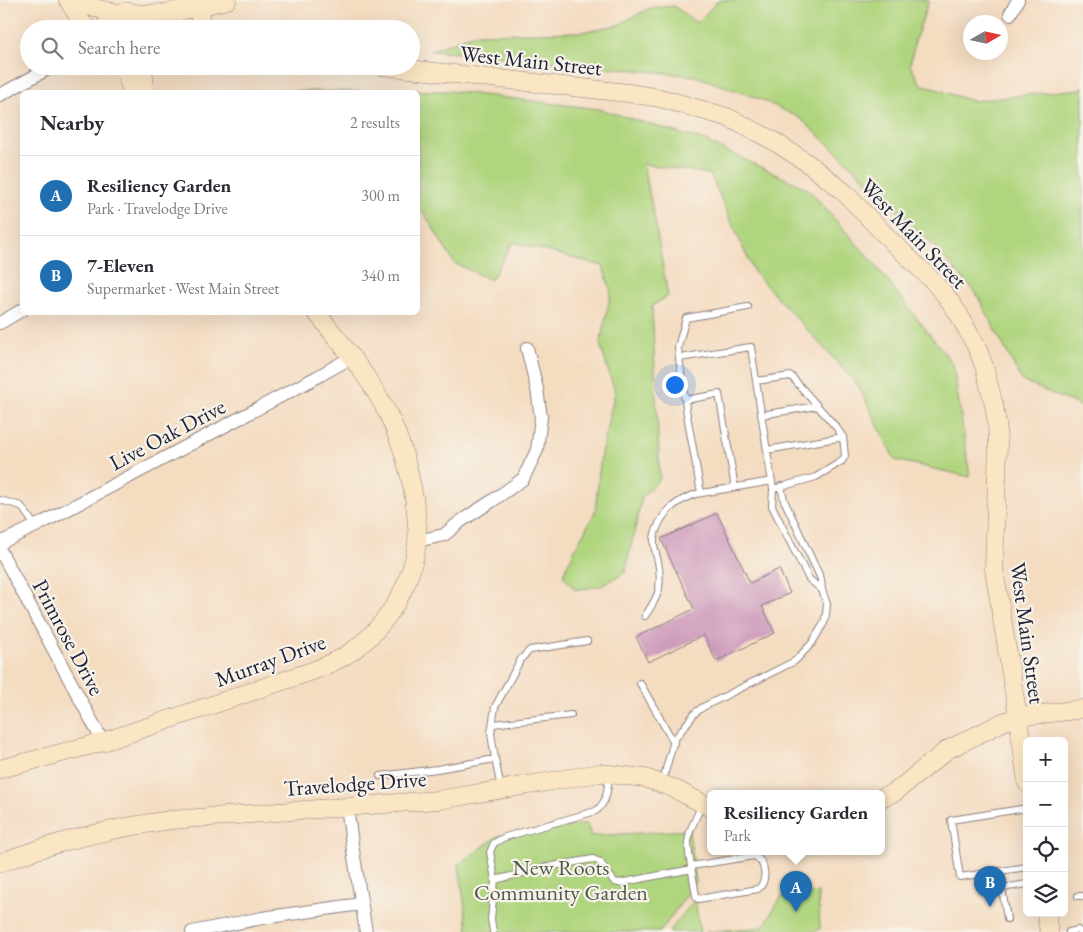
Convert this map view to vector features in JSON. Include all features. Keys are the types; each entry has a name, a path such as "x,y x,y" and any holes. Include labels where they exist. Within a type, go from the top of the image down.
{"street":[{"path":"68,0 81,20"},
{"path":"82,0 94,8 118,13 130,11 141,14 166,13 227,0"},
{"path":"1010,14 1018,0"},
{"path":"199,20 202,6"},
{"path":"172,20 184,10"},
{"path":"109,20 118,13"},
{"path":"141,14 147,20"},
{"name":"West Main Street","path":"420,70 628,93 660,98 727,118 779,144 828,179 843,191 933,281 958,312 977,348 994,404 998,444 994,569 1027,782"},
{"path":"0,96 37,75"},
{"path":"127,75 131,90"},
{"path":"144,75 145,90"},
{"path":"0,323 20,311"},
{"name":"Murray Drive","path":"0,769 103,742 316,670 356,648 388,615 397,601 410,572 417,541 414,498 410,476 402,446 378,395 318,315"},
{"path":"417,541 444,536 523,478 537,450 541,417 537,389 527,348"},
{"name":"Live Oak Drive","path":"0,543 36,527 352,358"},
{"name":"Primrose Drive","path":"0,550 103,742"},
{"path":"885,796 895,792 947,750 1003,722 1018,718 1083,709"},
{"name":"Travelodge Drive","path":"0,863 69,840 137,825 172,820 438,800 600,773 645,778 673,788 707,806"},
{"path":"347,806 366,932"},
{"path":"192,932 262,918 361,904"},
{"path":"1047,917 1049,932"}],"lane":[{"path":"701,493 678,347 686,318 748,307"},
{"path":"679,358 751,347 772,485 772,506 809,579 822,590"},
{"path":"644,616 655,601 658,590 658,564 653,541 660,520 674,504 701,493 735,488 781,486 816,477 842,461 845,456 843,437 791,376 756,381"},
{"path":"685,400 719,394 735,488"},
{"path":"762,416 817,406"},
{"path":"767,450 843,437"},
{"path":"661,784 674,740 695,713 795,661 812,643 824,623 827,604 822,590 821,579 784,500 781,486"},
{"path":"0,500 22,506 36,527"},
{"path":"502,789 495,760 492,733 494,707 521,659 530,650 587,641"},
{"path":"640,683 674,743"},
{"path":"492,724 571,715"},
{"path":"380,776 495,760"},
{"path":"493,932 491,919 496,880 490,852 494,843 505,837 596,811 605,800 609,774"},
{"path":"496,880 547,866 593,859 600,862 613,880 619,883 692,868 754,856 762,862 765,880 758,889 698,899 696,896 692,868 689,854 688,842 690,831 707,806"},
{"path":"1023,809 951,820 960,878 1023,869"},
{"path":"1007,919 1002,888 1023,885"},
{"path":"1069,932 1078,930 1080,932"}],"green space":[{"path":"719,0 929,0 915,41 910,65 921,84 972,101 1080,89 1083,86 1083,407 1022,381 976,293 931,243 800,118 760,99 695,76 430,51 474,34 581,32 618,25 650,8 674,6 697,23"},
{"path":"420,91 450,91 599,109 705,141 808,189 872,261 953,364 970,477 895,460 858,385 754,272 710,174 643,164 668,296 652,306 660,479 642,497 625,573 601,586 575,590 563,575 595,512 601,453 615,392 600,344 611,292 603,266 513,242 491,280 454,263 424,213 420,212"},
{"name":"New Roots Community Garden","path":"587,824 591,836 689,830 696,882 660,932 468,932 459,864 498,836"},
{"path":"818,892 820,929 815,932 706,932 763,927 781,897"},
{"path":"695,899 700,932 669,932"}],"building":[{"path":"717,513 750,583 779,569 790,593 762,606 775,633 716,661 704,635 648,662 636,637 694,609 661,539"}],"place":[{"name":"7-Eleven","path":"990,907"},
{"name":"Resiliency Garden","path":"796,912"}]}
